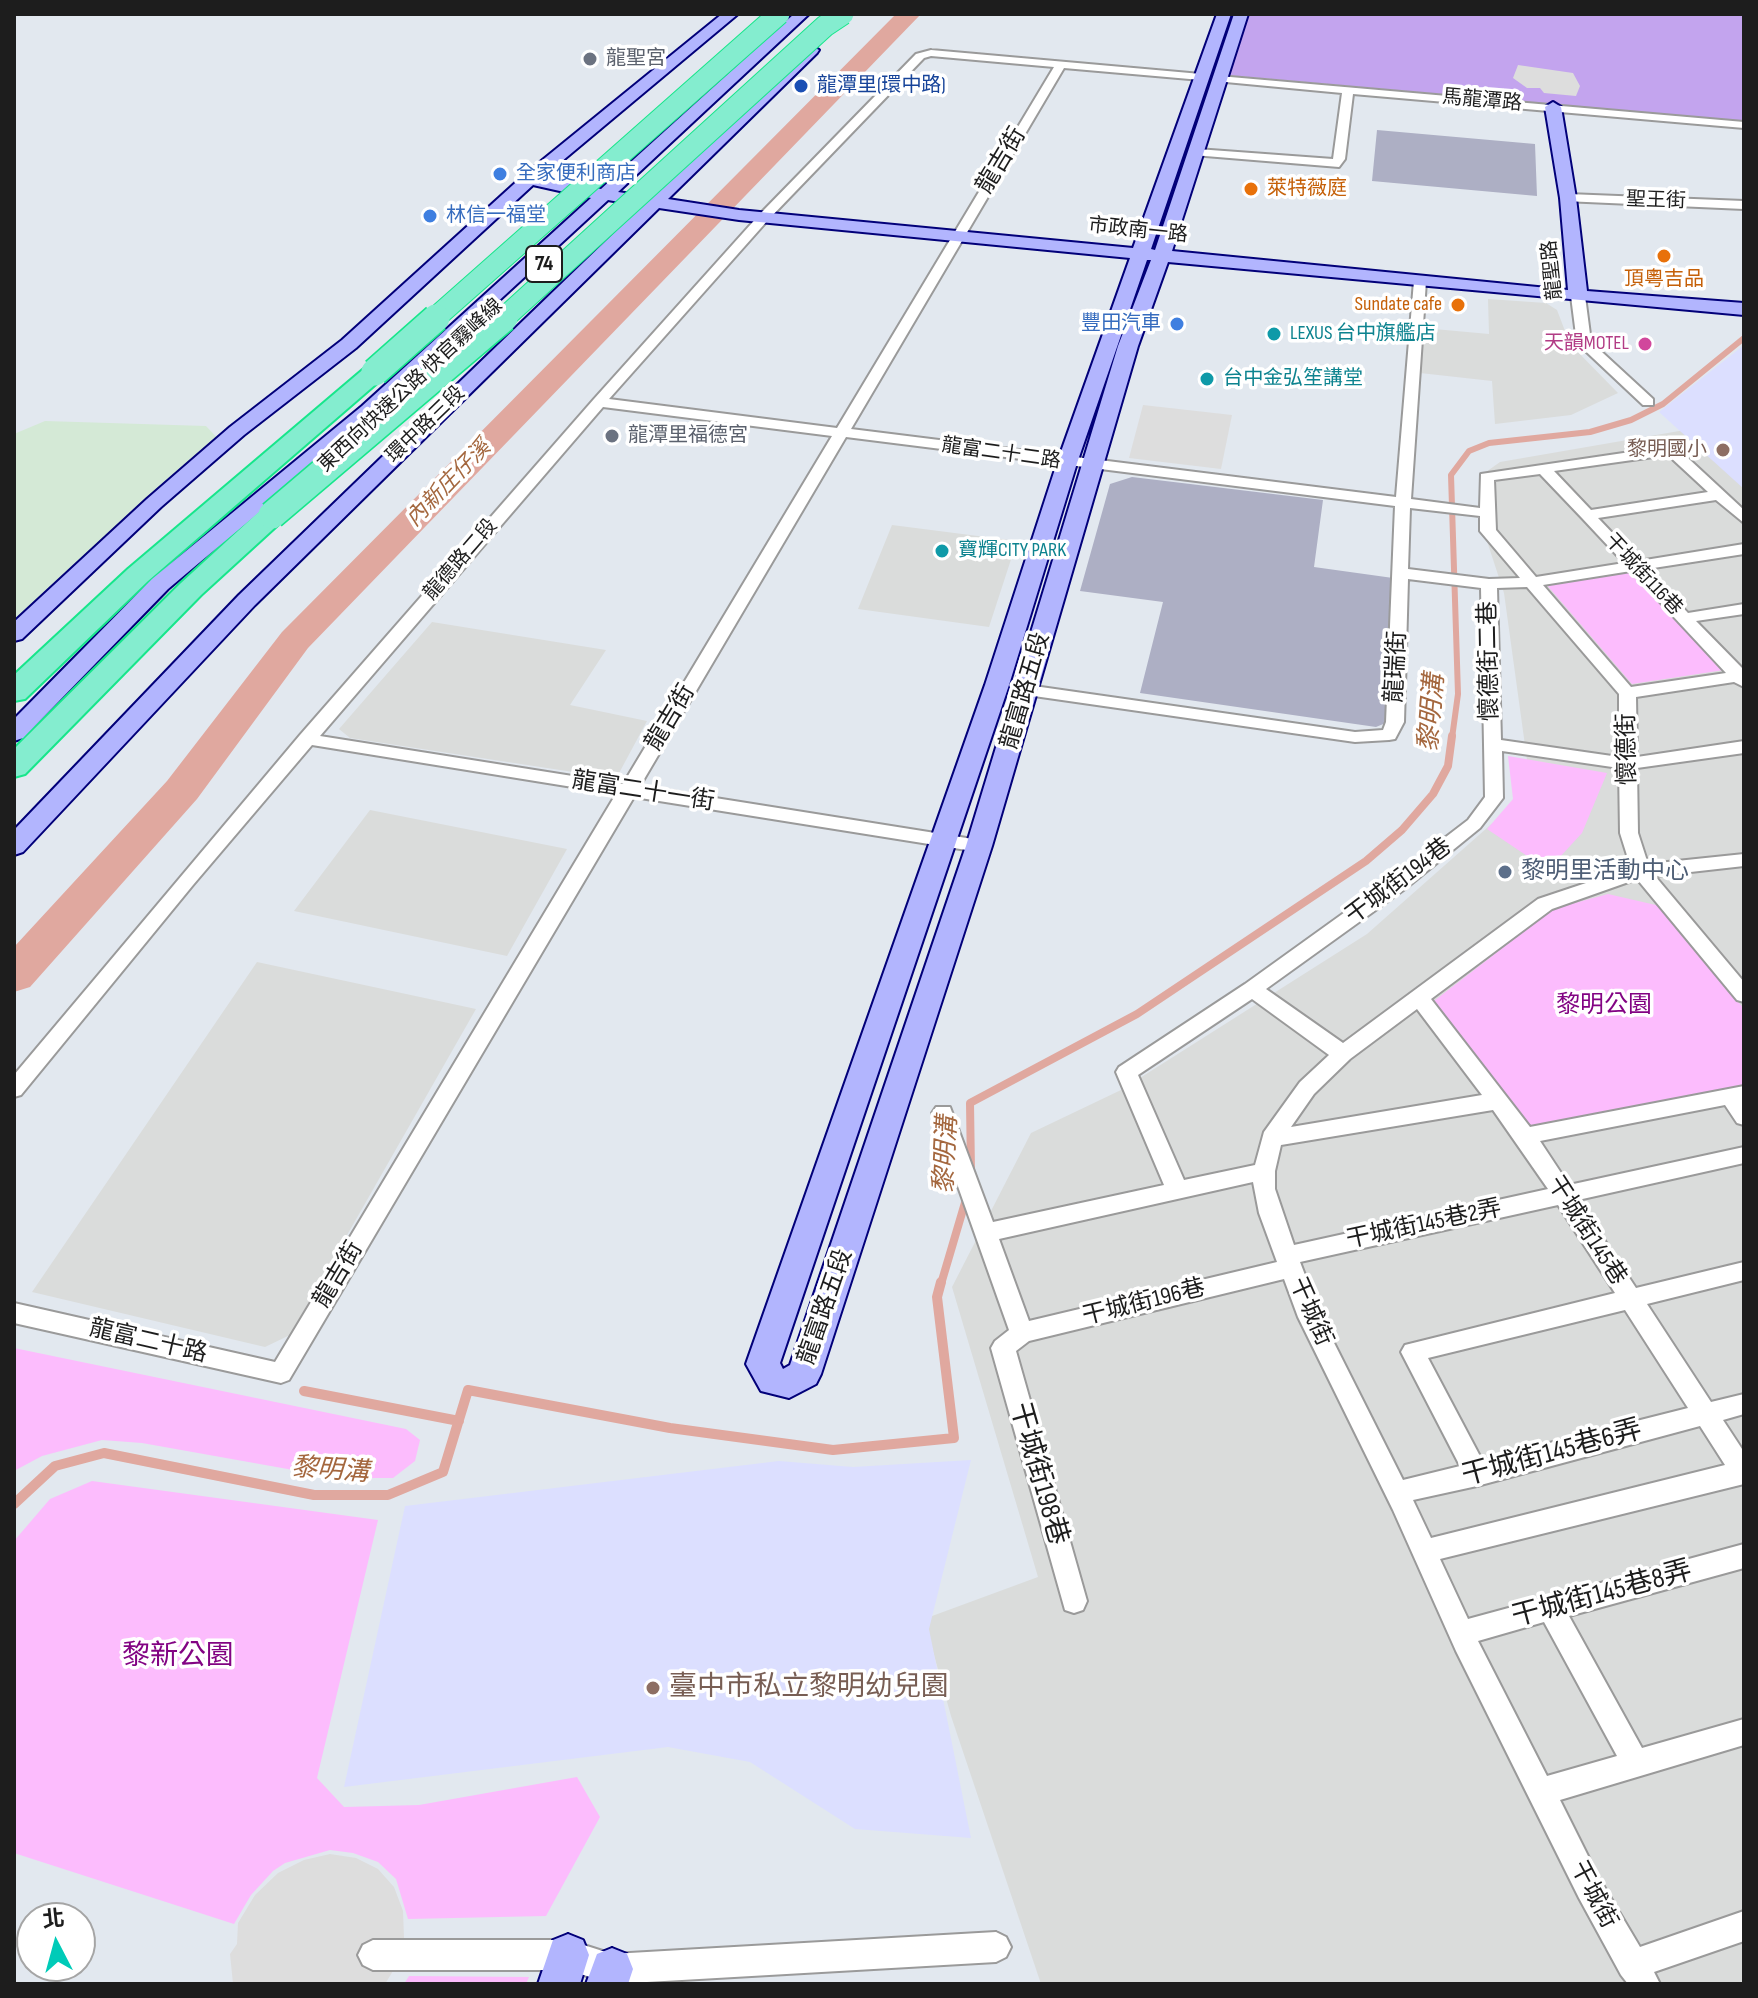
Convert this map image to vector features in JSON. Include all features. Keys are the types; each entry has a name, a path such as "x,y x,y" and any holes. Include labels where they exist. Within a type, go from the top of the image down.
{"highway":[{"path":"375,372 397,332 453,279 733,42 760,14"},
{"name":"東西向快速公路 快官霧峰線","path":"14,692 138,575 375,372 779,14"},
{"name":"東西向快速公路 快官霧峰線","path":"14,767 191,589 816,14"},
{"path":"272,515 472,347 645,193 825,26 846,14"}],"street":[{"path":"14,634 154,503 237,431 349,344 530,179 731,14"},
{"path":"14,733 160,584 369,410 791,14"},
{"path":"14,717 147,583 599,194 802,14"},
{"name":"環中路三段","path":"14,846 258,589 668,204 846,14"},
{"name":"龍富路五段","path":"1079,464 1027,690 979,846 804,1374 789,1384 773,1381 763,1364 941,839 1079,464 1128,346 1201,77 1224,14"},
{"name":"龍富路五段","path":"1152,254 1197,153 1241,14"},
{"name":"龍德路二段","path":"14,1089 306,739 599,402 764,217 920,56 931,53 1061,64"},
{"path":"1061,64 1201,77"},
{"name":"龍吉街","path":"281,1373 1061,64"},
{"name":"馬龍潭路","path":"1219,79 1744,125"},
{"path":"1197,153 1335,164 1339,159 1348,89"},
{"name":"龍聖路","path":"1553,107 1568,198 1584,343 1648,402"},
{"name":"市政南一路","path":"530,179 599,194 739,215 1578,296 1744,309"},
{"name":"聖王街","path":"1568,198 1744,205"},
{"name":"龍瑞街","path":"1027,690 1355,737 1389,735 1395,722 1408,574 1408,504 1420,281"},
{"name":"龍富二十二路","path":"599,402 1472,511"},
{"path":"1543,468 1671,450 1744,518"},
{"name":"干城街116巷","path":"1543,468 1742,678"},
{"name":"懷德街","path":"1543,468 1486,477 1488,531 1627,693 1629,833 1641,871 1740,985"},
{"path":"1587,515 1720,495"},
{"path":"1408,574 1481,583 1532,582 1744,549"},
{"name":"懷德街二巷","path":"1481,583 1491,744 1628,764 1744,747"},
{"path":"1684,618 1744,609"},
{"path":"1627,693 1742,678"},
{"name":"龍富二十一街","path":"306,739 979,846"},
{"name":"干城街194巷","path":"1177,1190 1126,1072 1252,989 1398,884 1474,824 1494,798 1491,744"},
{"name":"干城街","path":"1638,1974 1461,1633 1397,1493 1310,1317 1264,1189 1264,1171 1272,1138 1307,1088 1343,1054 1545,904 1641,871 1744,860"},
{"path":"1252,989 1343,1054"},
{"name":"干城街145巷","path":"1419,997 1525,1136 1744,1473"},
{"path":"1525,1136 1737,1095 1744,1117"},
{"path":"1272,1138 1497,1101"},
{"path":"943,1113 985,1233 1012,1340"},
{"name":"干城街145巷2弄","path":"1288,1262 1563,1195 1744,1155"},
{"path":"985,1233 1264,1171"},
{"name":"干城街196巷","path":"1012,1340 1288,1262"},
{"path":"1477,1475 1413,1352 1744,1271"},
{"name":"龍富二十路","path":"14,1313 281,1373"},
{"name":"干城街198巷","path":"1012,1340 1074,1601"},
{"name":"干城街145巷6弄","path":"1397,1493 1477,1475 1744,1404"},
{"path":"1424,1551 1744,1473"},
{"name":"干城街145巷8弄","path":"1461,1633 1744,1556"},
{"path":"1551,1609 1636,1764"},
{"path":"1541,1792 1744,1732"},
{"path":"1638,1974 1744,1926"},
{"path":"373,1955 610,1976 996,1947"}],"shaded area":[{"path":"1247,14 1744,14 1744,121 1226,75"},
{"path":"1518,65 1573,73 1580,86 1576,96 1527,88 1513,78"},
{"path":"1377,130 1535,144 1537,196 1372,181"},
{"path":"1488,299 1546,303 1557,310 1570,344 1618,393 1571,415 1495,424 1492,381 1420,373 1423,328 1489,334"},
{"name":"黎明國小","path":"1744,345 1744,489 1659,412"},
{"path":"1143,405 1232,415 1221,469 1129,458"},
{"path":"45,421 206,426 222,443 14,631 14,434"},
{"path":"1685,430 1744,482 1744,1984 1041,1984 951,1716 924,1619 1038,1577 952,1287 1031,1133 1121,1090 1367,934 1531,789 1504,593 1484,532 1479,477 1500,462"},
{"path":"1132,477 1323,500 1314,567 1393,578 1393,720 1376,727 1140,693 1163,602 1080,591 1110,484"},
{"path":"892,525 1017,541 989,627 858,609"},
{"path":"432,622 606,650 570,705 647,721 618,775 606,777 350,738 339,729"},
{"path":"370,810 567,849 507,956 294,911"},
{"path":"257,962 476,1009 290,1335 265,1347 32,1292"},
{"name":"臺中市私立黎明幼兒園","path":"971,1460 929,1629 971,1838 855,1829 750,1762 668,1747 344,1787 405,1506 779,1461 853,1467"},
{"path":"330,1854 356,1858 378,1869 394,1887 403,1911 404,1938 396,1966 385,1984 233,1984 230,1954 237,1944 238,1923 255,1895 278,1873 304,1860"}],"green space":[{"path":"1632,569 1724,670 1632,684 1546,584"},
{"path":"1508,756 1607,773 1582,833 1548,870 1487,829 1513,799"},
{"name":"黎明公園","path":"1608,894 1660,906 1744,1009 1744,1086 1528,1128 1434,1001 1553,909"},
{"path":"14,1348 406,1429 420,1440 415,1461 393,1478 338,1478 142,1443 102,1440 42,1456 14,1471"},
{"name":"黎新公園","path":"92,1481 378,1520 317,1778 344,1807 419,1805 577,1777 600,1817 546,1916 408,1919 396,1879 378,1862 353,1853 330,1850 285,1863 273,1871 251,1895 234,1924 14,1853 14,1541 50,1499"},
{"path":"409,1976 529,1977 526,1984 404,1984"}],"waterway":[{"name":"內新庄仔溪","path":"14,976 182,790 295,640 909,14"},
{"name":"黎明溝","path":"1452,738 1458,694 1451,475 1469,451 1489,443 1590,432 1631,420 1663,404 1744,338"},
{"name":"黎明溝","path":"971,1171 970,1103 1137,1014 1366,861 1402,830 1433,794 1448,766 1452,736"},
{"name":"黎明溝","path":"941,1284 967,1196"},
{"name":"黎明溝","path":"459,1421 468,1390 670,1428 833,1450 954,1438 937,1297 941,1282"},
{"path":"304,1391 459,1421"},
{"name":"黎明溝","path":"14,1504 55,1466 104,1453 314,1495 388,1495 443,1472 459,1421"}],"place":[{"name":"龍聖宮","path":"590,59"},
{"name":"龍潭里(環中路)","path":"801,86"},
{"name":"全家便利商店","path":"500,174"},
{"name":"萊特薇庭","path":"1251,189"},
{"name":"林信一福堂","path":"430,216"},
{"name":"頂粵吉品","path":"1664,256"},
{"name":"Sundate cafe","path":"1458,305"},
{"name":"豐田汽車","path":"1177,324"},
{"name":"LEXUS 台中旗艦店","path":"1274,334"},
{"name":"天韻MOTEL","path":"1645,344"},
{"name":"台中金弘笙講堂","path":"1207,379"},
{"name":"龍潭里福德宮","path":"612,436"},
{"name":"黎明國小","path":"1723,450"},
{"name":"寶輝CITY PARK","path":"942,551"},
{"name":"黎明里活動中心","path":"1505,872"},
{"name":"臺中市私立黎明幼兒園","path":"653,1688"}]}
